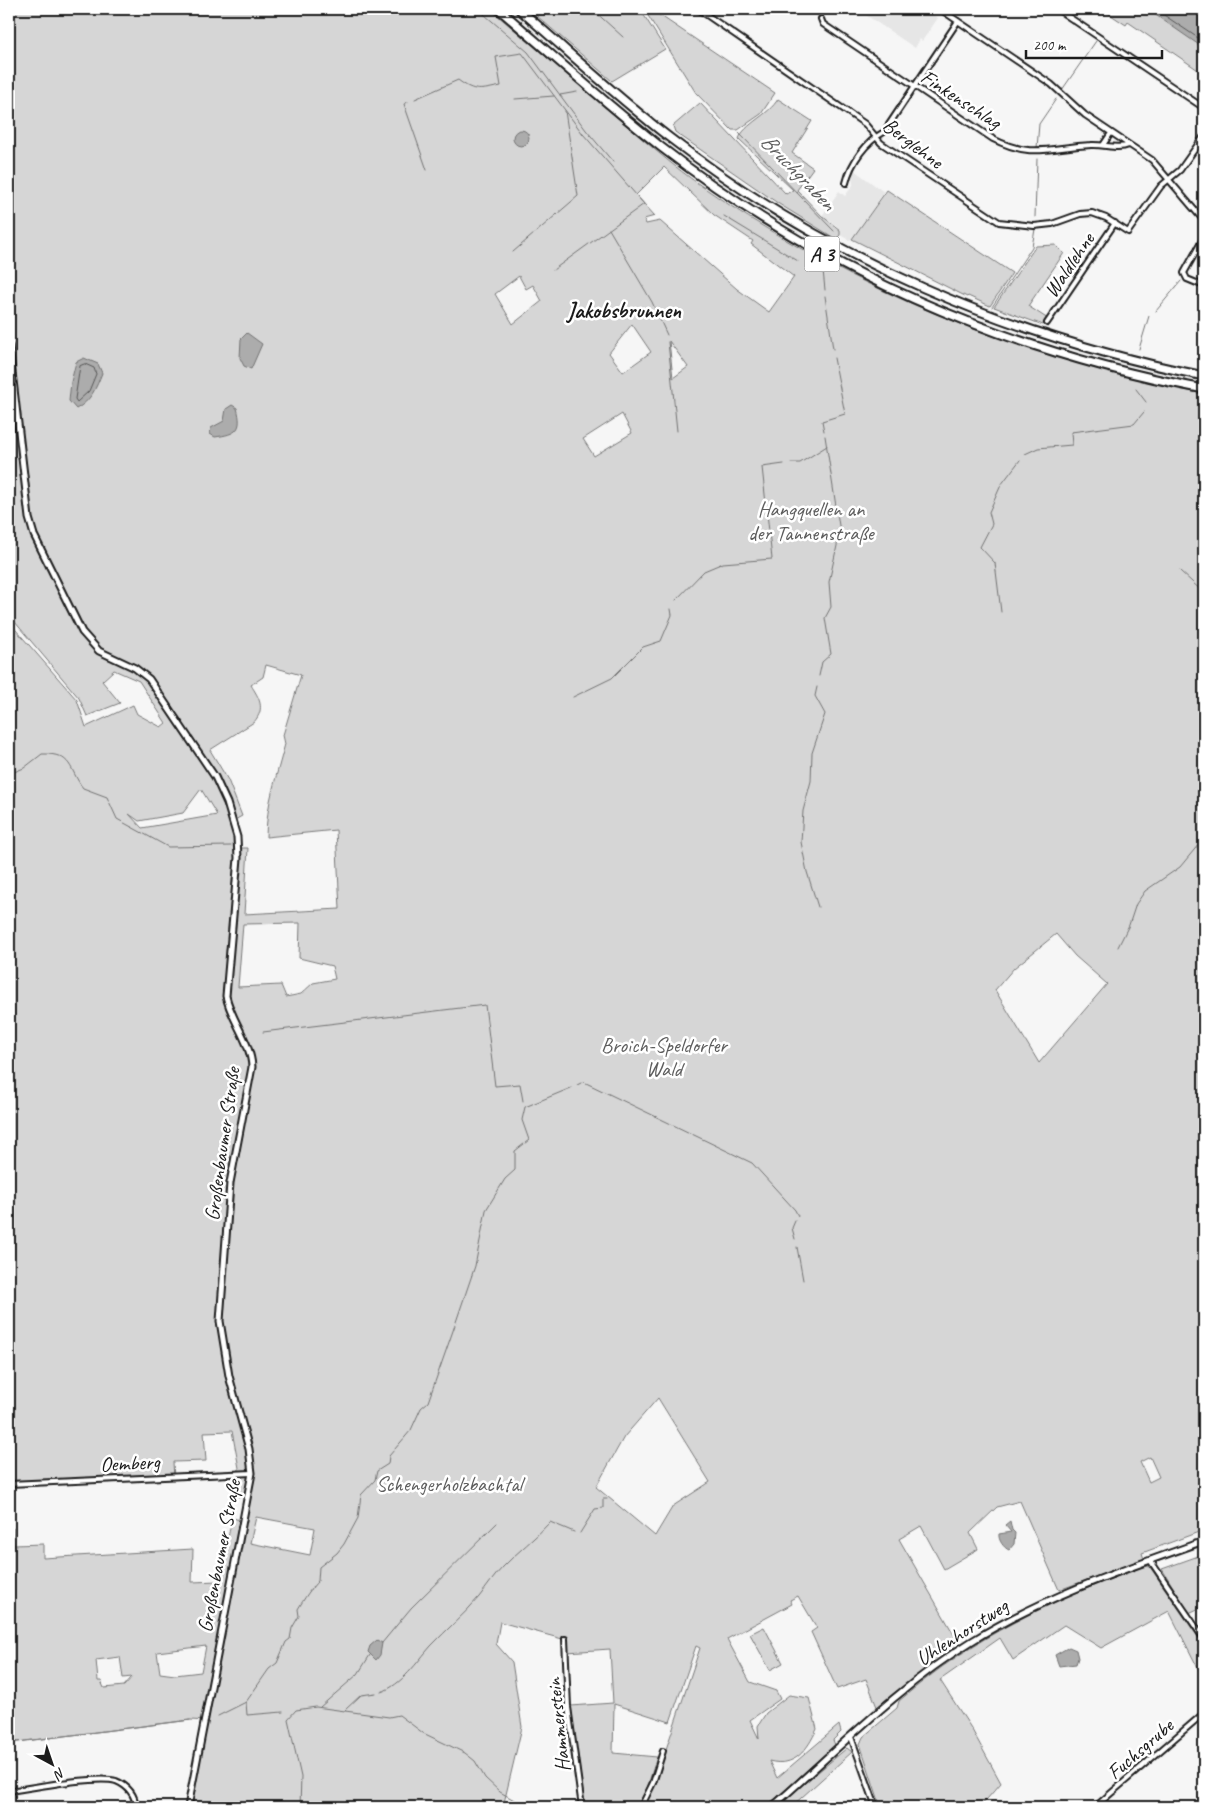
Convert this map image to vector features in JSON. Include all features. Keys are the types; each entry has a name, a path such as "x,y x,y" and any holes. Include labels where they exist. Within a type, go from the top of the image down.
{"highway":[{"name":"A 3","path":"499,9 668,152 758,215 853,271 944,314 1038,348 1137,376 1204,389"},
{"name":"A 3","path":"519,9 669,137 757,199 815,235 942,298 1036,333 1099,352 1204,376"}],"street":[{"name":"Berglehne","path":"698,9 865,124 881,143 999,222 1034,226 1052,224 1080,214 1092,213 1128,232 1160,186 1168,180"},
{"path":"764,9 770,10"},
{"path":"940,9 1051,84 1085,115 1152,160 1204,221"},
{"path":"1058,9 1204,108"},
{"name":"Finkenschlag","path":"821,19 823,24 915,87 1008,146 1037,152 1103,146 1123,148 1129,145"},
{"path":"846,183 849,172 870,140 884,132 958,21"},
{"path":"1103,146 1111,133"},
{"path":"1168,180 1180,170 1204,136"},
{"path":"1197,147 1204,152"},
{"name":"Waldlehne","path":"1048,323 1115,224"},
{"path":"1204,237 1184,273 1187,279 1204,286"},
{"path":"9,297 9,326"},
{"name":"Großenbaumer Straße","path":"9,346 28,518 34,535 82,632 99,651 143,673 179,721 222,790 237,837 238,858 226,996 232,1018 251,1057 252,1067 230,1183 220,1320 229,1376 250,1449 252,1473 188,1807"},
{"name":"Oemberg","path":"9,1484 252,1473"},
{"name":"Uhlenhorstweg","path":"772,1807 928,1672 1001,1624 1070,1590 1204,1541"},
{"path":"1150,1560 1204,1639"},
{"name":"Hammerstein","path":"565,1639 568,1707 582,1807"},
{"name":"Fuchsgrube","path":"1095,1807 1204,1713"},
{"path":"851,1737 876,1807"},
{"path":"641,1807 663,1751"},
{"path":"9,1791 108,1780 126,1787 135,1799 136,1807"}],"shaded area":[{"path":"861,9 924,9 938,18 922,41 920,39 915,48 860,11"},
{"path":"854,170 884,192 855,238 849,240 840,235 840,230 837,226 822,216 839,191 845,196 853,185 852,173"}],"green space":[{"name":"Broich-Speldorfer Wald","path":"9,9 490,9 682,172 763,226 822,260 882,290 944,317 1008,341 1072,362 1204,394 1204,1530 1142,1553 1144,1559 1059,1590 1020,1501 997,1507 970,1533 978,1549 944,1569 921,1526 899,1539 960,1645 877,1707 866,1679 837,1689 811,1632 817,1628 798,1596 790,1600 792,1604 727,1639 750,1682 776,1691 780,1699 750,1720 759,1739 758,1726 766,1713 789,1695 809,1698 817,1729 809,1744 799,1756 786,1762 769,1761 777,1778 839,1725 841,1732 833,1740 835,1745 766,1807 643,1807 654,1785 700,1648 696,1646 670,1722 614,1704 613,1753 657,1757 647,1788 637,1807 585,1807 571,1706 613,1703 610,1649 567,1652 566,1640 500,1622 496,1644 512,1662 522,1727 503,1807 191,1807 206,1721 191,1720 9,1743 9,1528 13,1528 14,1545 43,1544 43,1558 193,1549 192,1582 219,1581 232,1518 241,1520 244,1497 236,1496 239,1468 232,1431 204,1432 206,1461 173,1462 174,1479 9,1487 9,622 77,700 86,727 133,705 137,714 161,727 166,723 139,681 114,670 102,681 120,703 87,716 79,698 9,615","holes":["664,167 714,215 753,241 751,244 794,277 769,312 737,289 660,221 646,224 644,219 655,216 636,195","519,276 526,289 533,285 542,301 513,324 495,294","632,324 651,352 623,372 609,353","669,341 688,367 673,378","622,414 632,433 594,456 583,439","266,665 301,675 283,735 285,744 270,802 266,837 336,830 340,909 244,914 248,848 235,848 231,822 242,816 228,780 210,750 254,722 260,712 259,699 251,685 263,677","201,789 217,815 142,828 129,814 139,821 183,813","300,923 299,958 332,966 335,979 313,983 301,994 286,997 281,985 238,987 243,924","1056,934 1075,956 1107,984 1039,1063 995,990 1014,968","658,1398 710,1482 673,1506 655,1536 596,1487 624,1437","1150,1457 1159,1477 1149,1482 1140,1462","256,1517 315,1528 310,1555 250,1543","206,1646 201,1672 175,1675 160,1673 157,1652","120,1657 123,1678 132,1677 124,1686 104,1688 101,1681 98,1681 96,1660"]},
{"path":"529,9 640,9 665,49 612,81"},
{"path":"1102,9 1204,9 1204,74 1128,22 1126,25"},
{"path":"652,10 775,93 761,114 738,130 732,130 696,93 647,14"},
{"path":"778,99 812,121 792,153 813,168 797,190 822,216 840,230 840,235 836,239 779,204 675,132 673,126 700,103 786,194 793,190 739,139 746,129 769,110"},
{"path":"887,190 1012,273 990,306 967,297 852,239"},
{"path":"1056,245 1064,253 1028,306 1048,319 1043,325 994,307 1036,246"},
{"path":"1204,1554 1204,1606 1189,1613 1162,1569"},
{"path":"1143,1566 1150,1567 1204,1646 1204,1680 1169,1611 1101,1648 1064,1625 1013,1660 1000,1638 940,1680 971,1728 1001,1783 980,1807 881,1807 860,1744 863,1737 897,1708 899,1701 957,1656 986,1638 1045,1607"},
{"path":"764,1627 783,1663 770,1670 750,1634"},
{"path":"847,1748 852,1752 791,1807 776,1807"}],"water":[{"path":"1147,9 1204,9 1204,48 1202,47"},
{"path":"518,130 524,130 529,135 527,144 518,146 513,141 513,135"},
{"path":"247,333 262,344 251,369 244,366 240,358 241,339"},
{"path":"84,358 98,364 102,373 89,398 76,409 69,401 71,382 76,362"},
{"path":"232,405 237,408 239,415 236,430 223,436 215,437 210,434 211,428 224,421 226,409"},
{"path":"1010,1521 1012,1530 1015,1533 1014,1544 1009,1550 1002,1544 999,1534 1011,1532 1005,1525"},
{"path":"377,1640 382,1643 380,1655 376,1660 368,1652 370,1646"},
{"path":"1069,1647 1076,1650 1078,1658 1076,1664 1059,1666 1055,1655"}],"waterway":[{"path":"478,9 528,52 586,130 613,162"},
{"path":"592,9 623,37"},
{"path":"1062,90 1096,41"},
{"path":"415,99 458,80 474,89 488,89 501,86 496,57 522,53 583,134 644,204 553,270"},
{"path":"560,95 577,92"},
{"path":"515,99 554,96"},
{"path":"1037,148 1039,124 1056,99"},
{"path":"408,102 404,104 427,170"},
{"path":"513,252 578,196 565,111"},
{"name":"Bruchgraben","path":"739,133 834,231"},
{"path":"1035,217 1037,159"},
{"path":"724,216 798,261"},
{"path":"609,229 652,302 667,335"},
{"path":"992,307 1032,247 1035,229"},
{"path":"807,266 822,273"},
{"path":"823,270 825,290"},
{"path":"1156,311 1181,281"},
{"path":"825,296 833,349"},
{"path":"1139,349 1149,316"},
{"path":"668,342 677,431"},
{"path":"824,431 822,421 845,414 834,358"},
{"path":"1136,389 1146,402"},
{"path":"1025,454 1038,448 1072,445 1071,432 1134,424 1144,412"},
{"path":"819,676 822,662 831,654 825,618 831,607 829,582 840,532 825,436"},
{"path":"791,463 800,463 827,446"},
{"path":"1001,612 995,563 980,547 992,524 989,512 1001,485 1020,460"},
{"path":"676,600 704,571 723,563 772,559 762,467 784,464"},
{"path":"1180,571 1204,593"},
{"path":"573,697 612,678 643,647 661,641 672,615 671,609"},
{"path":"817,687 815,696 825,714 812,753 811,781 803,811 801,842 807,872 818,907"},
{"path":"9,774 24,768 42,754 60,756 69,764 83,788 107,797 117,819 168,847 231,846"},
{"path":"1118,947 1129,925 1136,904 1145,891 1180,867 1204,838"},
{"path":"263,1032 485,1005 495,1086 520,1084 523,1101"},
{"path":"584,1082 752,1163 795,1210 798,1216"},
{"path":"577,1085 581,1083"},
{"path":"456,1322 475,1266 486,1210 505,1179 515,1170 515,1151 529,1140 522,1120 525,1107 571,1088"},
{"path":"795,1221 792,1228 795,1239"},
{"path":"797,1247 803,1280"},
{"path":"218,1716 246,1702 269,1669 277,1663 286,1642 290,1639 292,1628 299,1616 298,1609 318,1581 319,1567 337,1553 344,1544 358,1518 361,1495 375,1480 377,1471 388,1464 389,1456 411,1430 421,1408 428,1402 455,1325"},
{"path":"580,1533 595,1509 603,1508 603,1499 607,1499"},
{"path":"381,1692 389,1689 409,1672 431,1646 473,1604 500,1570 550,1522 574,1532"},
{"path":"382,1643 411,1608 497,1523"},
{"path":"320,1707 358,1674 370,1655"},
{"path":"345,1710 361,1695 376,1693"},
{"path":"246,1702 247,1715 283,1712"},
{"path":"300,1807 301,1777 288,1719 296,1710 316,1707 389,1717 399,1715 423,1733 465,1753 475,1761 485,1778 500,1792 516,1801 539,1805"},
{"path":"9,1746 10,1743 190,1720"}],"district":[{"name":"Jakobsbrunnen","path":"624,311"}],"park label":[{"name":"Hangquellen an der Tannenstraße","path":"811,521"},
{"name":"Schengerholzbachtal","path":"449,1484"}]}
